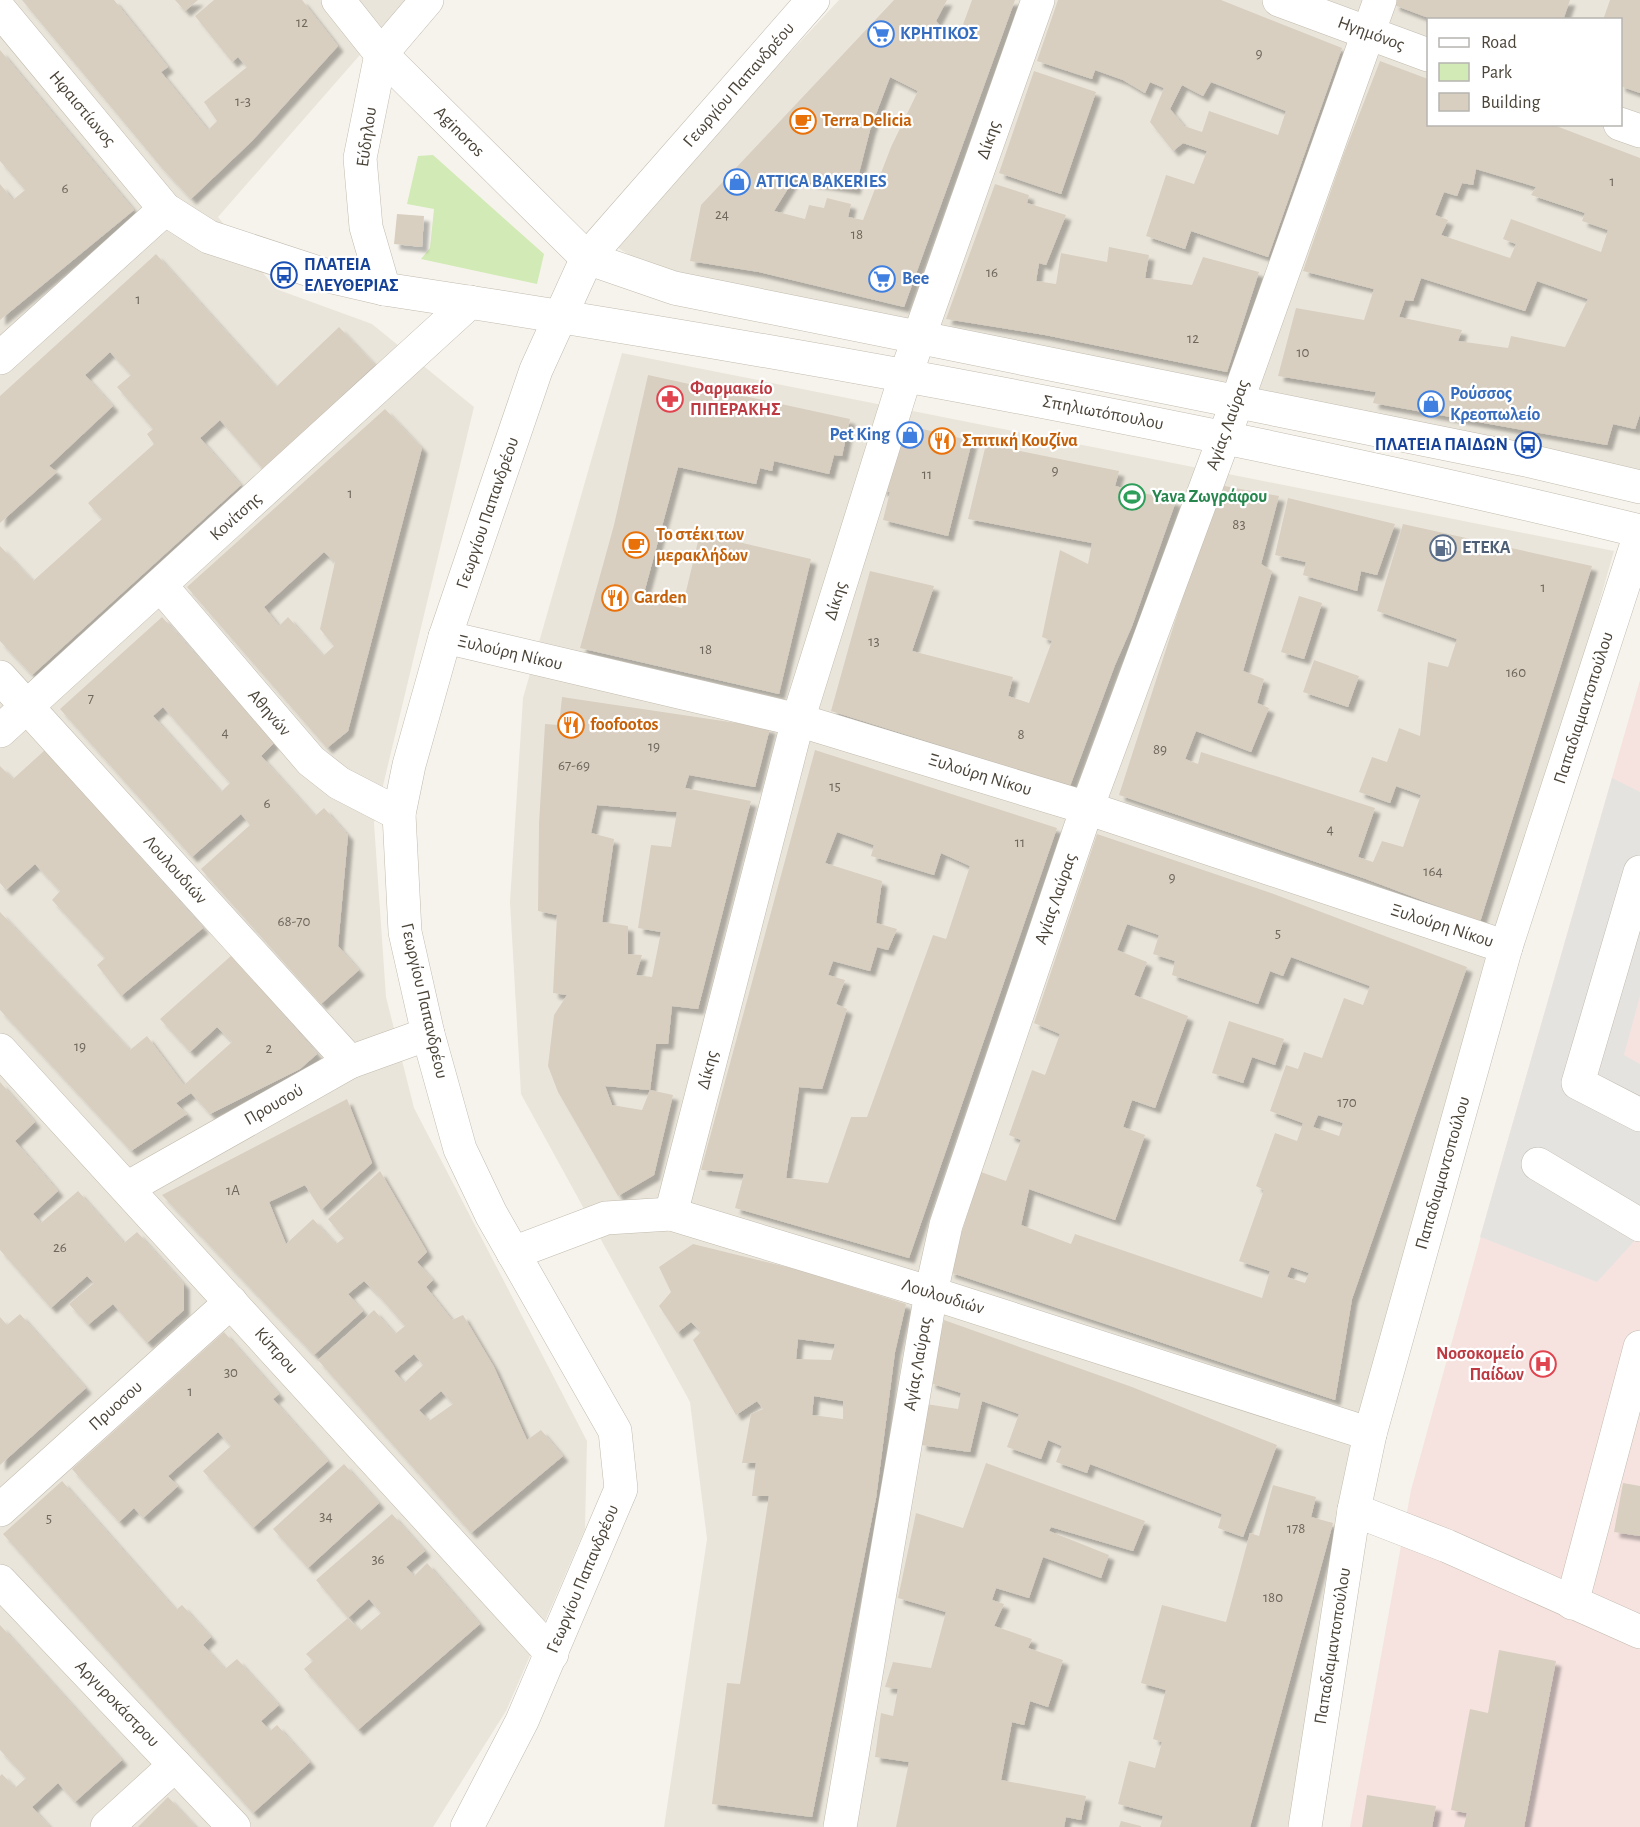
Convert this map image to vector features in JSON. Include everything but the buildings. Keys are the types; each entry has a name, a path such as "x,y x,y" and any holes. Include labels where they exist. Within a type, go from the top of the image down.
{"street":[{"name":"Aginoros","path":"338,0 381,54 587,258"},
{"name":"Εύδηλου","path":"384,289 366,227 360,158 381,54 427,0"},
{"name":"Γεωργίου Παπανδρέου","path":"467,1827 522,1721 621,1489 615,1431 513,1253 460,1149 428,1034 405,932 399,814 409,765 445,637 540,359 587,258 813,0"},
{"name":"Δίκης","path":"671,1214 798,720 906,374 1038,0"},
{"name":"Ηγημόνος","path":"1279,0 1427,55"},
{"name":"Αγίας Λαύρας","path":"840,1827 931,1293 946,1225 1087,808 1224,438 1380,0"},
{"name":"Ηφαιστίωνος","path":"0,10 165,209 209,237 328,276 384,289"},
{"path":"1622,125 1640,131"},
{"path":"0,358 165,209"},
{"name":"Σπηλιωτόπουλου","path":"587,258 674,288 1526,460 1640,487"},
{"name":"Σπηλιωτόπουλου","path":"384,289 906,374 1224,438 1640,533"},
{"name":"Κονίτσης","path":"0,731 470,302"},
{"name":"Παπαδιαμαντοπούλου","path":"1305,1827 1354,1510 1370,1434 1506,948 1640,533"},
{"name":"Αθηνών","path":"160,586 310,761 339,783 399,814"},
{"name":"Ξυλούρη Νίκου","path":"445,637 798,720 1087,808 1506,948"},
{"name":"Λουλουδιών","path":"0,677 350,1062"},
{"path":"1640,872 1578,1083 1640,1115"},
{"name":"Προυσού","path":"127,1188 350,1062 428,1034"},
{"name":"Κύπρου","path":"0,1050 552,1654"},
{"path":"1538,1164 1640,1225"},
{"name":"Λουλουδιών","path":"513,1253 606,1218 671,1214 931,1293 1370,1434"},
{"name":"Πρυοσου","path":"0,1510 231,1302"},
{"path":"1572,1603 1640,1347"},
{"path":"1354,1510 1447,1546 1640,1632"},
{"name":"Αργυροκάστρου","path":"0,1581 234,1827"},
{"path":"107,1827 175,1765"}],"shaded area":[{"path":"0,0 408,0 218,217 276,289 372,324 474,407 374,823 386,997 414,1108 587,1441 585,1529 506,1711 433,1827 0,1827"},
{"path":"839,0 1640,0 1640,471 667,279 612,244"},
{"path":"622,353 1614,551 1357,1448 1288,1827 664,1827 707,1539 690,1402 521,1094 510,902 523,698"},
{"name":"Νοσοκομείο Παίδων","path":"1640,680 1640,1827 1350,1827 1411,1490 1497,1178"},
{"path":"1612,778 1640,792 1640,996 1624,1055 1640,1064 1640,1235 1597,1282 1480,1237"}],"green space":[{"path":"433,155 544,254 537,284 421,259 430,248 434,209 407,204 418,156"}],"place":[{"name":"ΚΡΗΤΙΚΟΣ","path":"881,34"},
{"name":"Terra Delicia","path":"803,121"},
{"name":"ATTICA BAKERIES","path":"737,182"},
{"name":"ΠΛΑΤΕΙΑ ΕΛΕΥΘΕΡΙΑΣ","path":"284,275"},
{"name":"Bee","path":"882,279"},
{"name":"Φαρμακείο ΠΙΠΕΡΑΚΗΣ","path":"670,399"},
{"name":"Ρούσσος Κρεοπωλείο","path":"1431,404"},
{"name":"Pet King","path":"910,435"},
{"name":"Σπιτική Κουζίνα","path":"942,441"},
{"name":"ΠΛΑΤΕΙΑ ΠΑΙΔΩΝ","path":"1528,445"},
{"name":"Yava Ζωγράφου","path":"1132,497"},
{"name":"Το στέκι των μερακλήδων","path":"636,545"},
{"name":"ΕΤΕΚΑ","path":"1443,548"},
{"name":"Garden","path":"615,598"},
{"name":"foofootos","path":"571,725"},
{"name":"Νοσοκομείο Παίδων","path":"1543,1364"}]}
